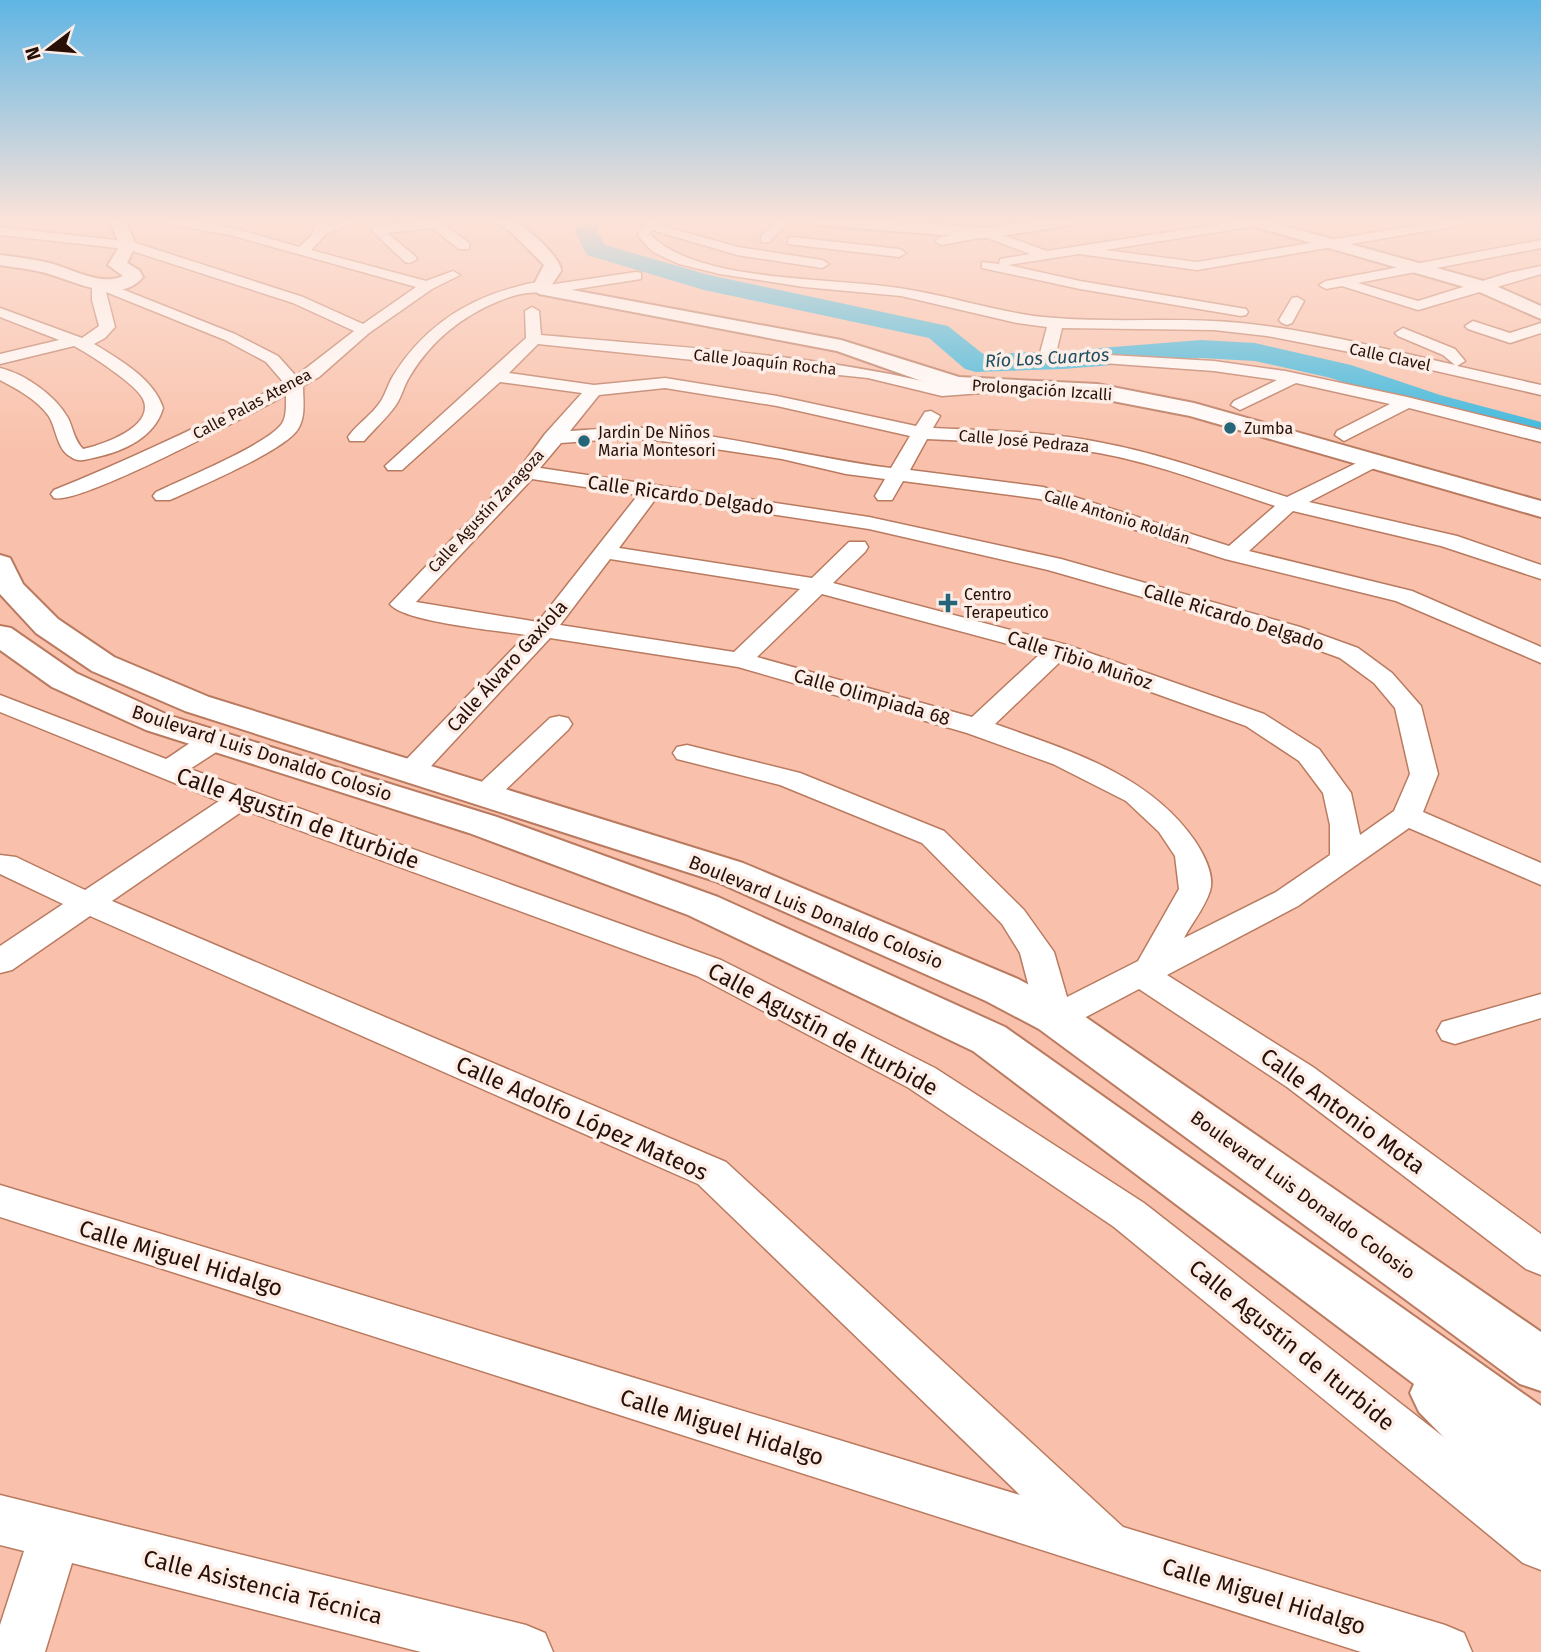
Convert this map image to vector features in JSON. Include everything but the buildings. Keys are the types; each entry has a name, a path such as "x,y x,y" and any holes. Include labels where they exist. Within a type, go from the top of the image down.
{"main road":[{"name":"Prolongación Izcalli","path":"586,297 707,323 841,345 938,379 995,387 1097,391 1182,408 1541,509"},
{"path":"1506,297 1541,313"},
{"name":"Boulevard Luis Donaldo Colosio","path":"0,564 10,587 47,626 103,664 197,704 729,872 1002,990 1055,1018 1541,1365"},
{"name":"Boulevard Luis Donaldo Colosio","path":"0,635 64,680 158,723 483,825 704,906 989,1039 1541,1442"},
{"path":"1333,1289 1502,1453 1541,1503"}],"street":[{"path":"0,359 100,335 107,327 99,297"},
{"path":"131,297 230,337 272,359 294,384 295,410 290,428 267,445 163,496"},
{"path":"289,297 364,330"},
{"name":"Calle Palas Atenea","path":"61,494 225,421 294,384 313,373 364,330 411,297"},
{"path":"357,437 388,404 400,377 441,327 473,306 493,297"},
{"name":"Calle Clavel","path":"924,297 1034,321 1135,332 1208,326 1266,331 1536,393"},
{"path":"1154,297 1367,337 1457,361 1536,393"},
{"path":"1184,302 1195,297"},
{"path":"1390,297 1418,306 1446,297"},
{"path":"1287,320 1297,301"},
{"path":"395,466 534,339 532,311"},
{"path":"0,312 79,342 110,361 150,395 153,408 150,419 112,448 88,455 75,453 58,417 29,387 0,373"},
{"path":"1048,353 1056,324"},
{"path":"1473,326 1510,338 1541,328"},
{"path":"1403,333 1449,352 1457,361"},
{"name":"Calle Joaquín Rocha","path":"534,339 868,373 943,391 995,387"},
{"path":"1109,360 1260,364 1294,378 1409,383 1541,424"},
{"path":"1119,380 1156,363"},
{"name":"Calle José Pedraza","path":"496,376 594,390 665,383 777,401 923,433 1035,439 1101,449 1174,467 1289,504 1372,521 1449,541 1541,572"},
{"path":"1240,405 1294,378"},
{"path":"1344,435 1409,383"},
{"path":"1409,383 1541,436"},
{"name":"Calle Agustín Zaragoza","path":"404,600 527,472 552,438 594,390"},
{"path":"1504,414 1536,393"},
{"path":"886,496 923,433 938,400"},
{"path":"150,419 225,421"},
{"name":"Calle Antonio Roldán","path":"552,438 615,433 655,434 782,453 846,468 1043,493 1233,554 1404,596 1541,656"},
{"path":"1233,554 1289,504 1371,462"},
{"name":"Calle Ricardo Delgado","path":"527,472 869,523 1053,564 1291,632 1349,653 1383,678 1408,706 1424,774 1407,816"},
{"name":"Calle Álvaro Gaxiola","path":"410,772 545,629 651,491"},
{"path":"740,660 815,584 857,547"},
{"name":"Calle Tibio Muñoz","path":"604,552 815,584 1058,650 1255,720 1309,755 1337,793 1345,825 1345,858"},
{"name":"Calle Olimpiada 68","path":"404,600 402,604 412,610 740,660 977,727 1063,758 1136,795 1170,826 1190,856 1195,889 1146,969"},
{"path":"977,727 1058,650"},
{"name":"Calle Agustín de Iturbide","path":"0,703 241,800 709,968 922,1078 1129,1215 1541,1545"},
{"path":"485,794 559,724"},
{"path":"169,770 214,741"},
{"path":"687,753 790,779 933,837 1013,917 1037,952 1055,1018 1287,899 1407,816 1541,875"},
{"path":"0,962 85,902 241,800"},
{"name":"Calle Adolfo López Mateos","path":"0,864 712,1172 1111,1548"},
{"name":"Calle Antonio Mota","path":"1146,969 1300,1077 1541,1257"},
{"path":"1455,1031 1541,1006"},
{"name":"Calle Miguel Hidalgo","path":"0,1201 1445,1652"},
{"name":"Calle Asistencia Técnica","path":"0,1520 526,1652"},
{"path":"19,1652 55,1534"}],"waterway":[{"name":"Río Los Cuartos","path":"775,297 938,332 976,363 1063,360 1201,349 1255,352 1340,371 1429,402 1541,432"}],"place":[{"name":"Zumba","path":"1230,428"},
{"name":"Jardin De Niños Maria Montesori","path":"584,441"},
{"name":"Centro Terapeutico","path":"948,603"}]}
